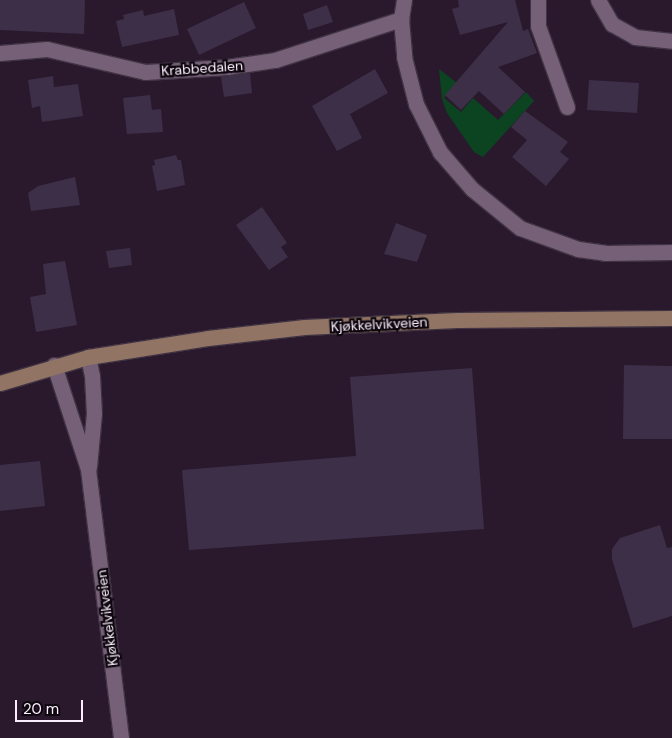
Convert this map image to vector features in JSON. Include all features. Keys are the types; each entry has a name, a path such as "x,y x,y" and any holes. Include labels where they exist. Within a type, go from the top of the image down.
{"main road":[{"name":"Kjøkkelvikveien","path":"0,383 54,365 88,357 208,338 304,327 457,320 672,318"}],"street":[{"path":"404,0 401,19 404,57 416,104 440,152 496,212 520,228 578,249 605,253 672,252"},
{"path":"538,0 538,26 567,107"},
{"path":"598,0 612,24 635,37 672,41"},
{"name":"Krabbedalen","path":"0,53 47,49 145,72 227,67 275,60 401,19"},
{"name":"Kjøkkelvikveien","path":"88,357 92,376 94,413 88,469"},
{"name":"Kjøkkelvikveien","path":"54,365 88,469 121,738"}],"green space":[{"path":"439,69 457,83 444,98 461,112 473,98 498,120 526,92 534,101 483,157 474,152 447,113 442,99"}],"building":[{"path":"0,0 85,0 84,34 0,30"},
{"path":"458,0 515,0 523,31 528,29 537,53 498,67 525,92 504,114 479,91 461,110 445,95 508,22 460,35 452,9 459,7"},
{"path":"244,2 256,28 199,55 187,29"},
{"path":"327,5 333,22 308,30 303,14"},
{"path":"174,9 179,35 122,47 116,21 124,19 123,15 143,10 144,16"},
{"path":"375,69 388,93 350,114 362,138 337,151 312,106"},
{"path":"250,73 252,93 224,97 221,77"},
{"path":"53,76 54,87 78,84 83,116 42,122 40,106 32,108 28,80"},
{"path":"589,80 639,83 637,113 587,110"},
{"path":"150,95 152,110 161,109 163,132 127,134 123,98"},
{"path":"525,111 568,142 560,152 569,159 546,186 512,157 527,140 511,127"},
{"path":"176,155 178,160 181,160 185,185 157,191 152,166 155,165 154,160"},
{"path":"75,177 80,205 31,211 28,193 38,186"},
{"path":"262,207 287,243 281,247 288,257 269,270 236,225"},
{"path":"396,223 427,235 417,262 384,254"},
{"path":"130,248 132,265 109,268 106,251"},
{"path":"65,261 77,325 36,332 30,297 46,294 43,264"},
{"path":"624,365 672,366 672,439 623,439"},
{"path":"472,368 484,529 189,550 182,470 356,456 350,377"},
{"path":"40,461 45,506 0,511 0,465"},
{"path":"660,525 667,548 672,547 672,616 633,628 612,559 612,549 620,538"}]}
